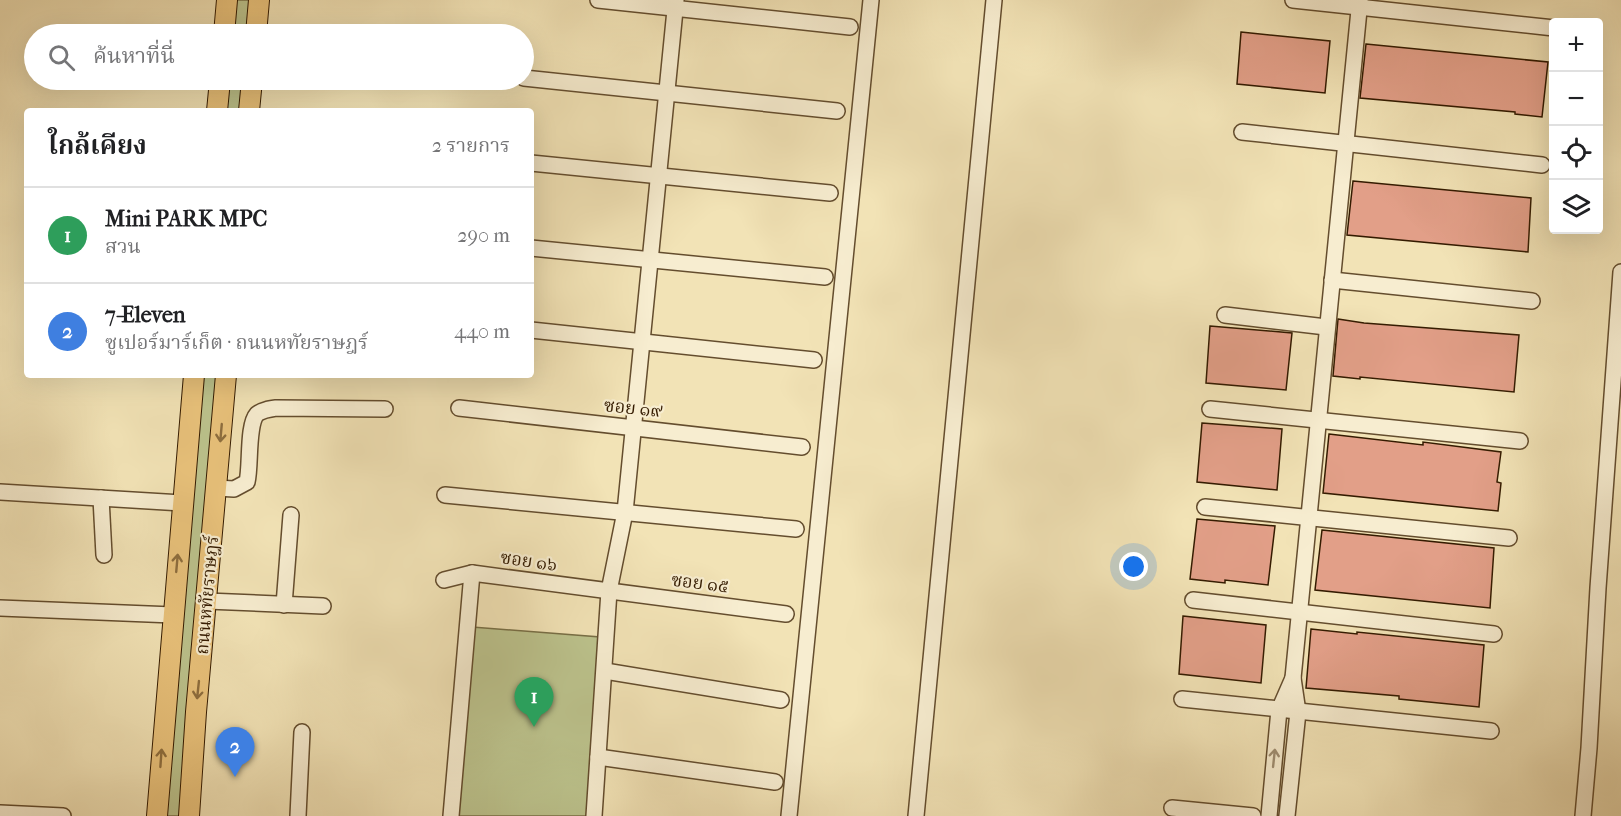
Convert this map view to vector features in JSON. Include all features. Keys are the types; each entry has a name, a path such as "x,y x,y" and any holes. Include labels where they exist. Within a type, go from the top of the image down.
{"main road":[{"path":"225,24 227,0"},
{"path":"257,24 259,0"},
{"path":"217,108 219,90"},
{"path":"249,108 251,90"},
{"name":"ถนนหทัยราษฎร์","path":"157,816 172,615 194,378"},
{"name":"ถนนหทัยราษฎร์","path":"189,816 226,378"}],"street":[{"path":"598,0 676,4 850,27"},
{"path":"789,816 871,0"},
{"path":"916,816 994,0"},
{"path":"1293,0 1360,4 1549,27"},
{"path":"594,816 609,591 625,512 676,4"},
{"path":"1287,816 1298,712 1293,678 1326,327 1360,4"},
{"path":"534,79 837,111"},
{"path":"1242,132 1542,165"},
{"path":"534,163 830,194"},
{"path":"534,248 825,277"},
{"path":"1583,816 1621,272"},
{"path":"1332,280 1532,301"},
{"path":"1225,315 1326,327"},
{"path":"534,330 814,360"},
{"path":"216,488 234,489 247,482 252,424 256,415 264,410 276,408 385,409"},
{"name":"ซอย ๑๙","path":"459,408 802,447"},
{"path":"1210,409 1520,441"},
{"path":"0,492 182,503"},
{"path":"445,495 796,529"},
{"path":"101,498 104,555"},
{"path":"1205,507 1509,538"},
{"path":"284,605 291,514"},
{"path":"451,816 472,573"},
{"name":"ซอย ๑๖","path":"444,580 472,573 609,591"},
{"name":"ซอย ๑๕","path":"609,591 786,614"},
{"path":"1193,600 1494,634"},
{"path":"207,601 323,606"},
{"path":"0,608 172,615"},
{"path":"605,671 781,700"},
{"path":"1269,816 1279,710 1293,678"},
{"path":"1182,699 1491,731"},
{"path":"298,816 302,732"},
{"path":"598,757 775,782"},
{"path":"1172,808 1253,816"},
{"path":"0,813 63,816"}],"green space":[{"path":"234,0 251,0 249,24 232,24"},
{"path":"226,90 243,90 242,108 224,108"},
{"path":"200,378 219,378 182,816 164,816"},
{"path":"472,627 613,638 595,816 456,816"}],"building":[{"path":"1241,32 1330,41 1325,93 1237,84"},
{"path":"1366,44 1548,62 1542,117 1515,114 1515,112 1360,98"},
{"path":"1353,181 1531,198 1528,252 1347,235"},
{"path":"1338,319 1519,335 1514,392 1333,376"},
{"path":"1210,326 1292,333 1286,390 1206,383"},
{"path":"1202,423 1282,429 1277,490 1197,482"},
{"path":"1329,434 1423,445 1423,442 1501,452 1497,482 1501,483 1498,511 1323,493"},
{"path":"1197,519 1275,526 1268,585 1190,579"},
{"path":"1322,530 1494,548 1490,608 1315,590"},
{"path":"1183,616 1266,625 1261,683 1179,674"},
{"path":"1311,629 1484,645 1479,707 1399,699 1399,696 1306,688"}],"place":[{"name":"Mini PARK MPC","path":"534,727"},
{"name":"7-Eleven","path":"235,777"}]}
